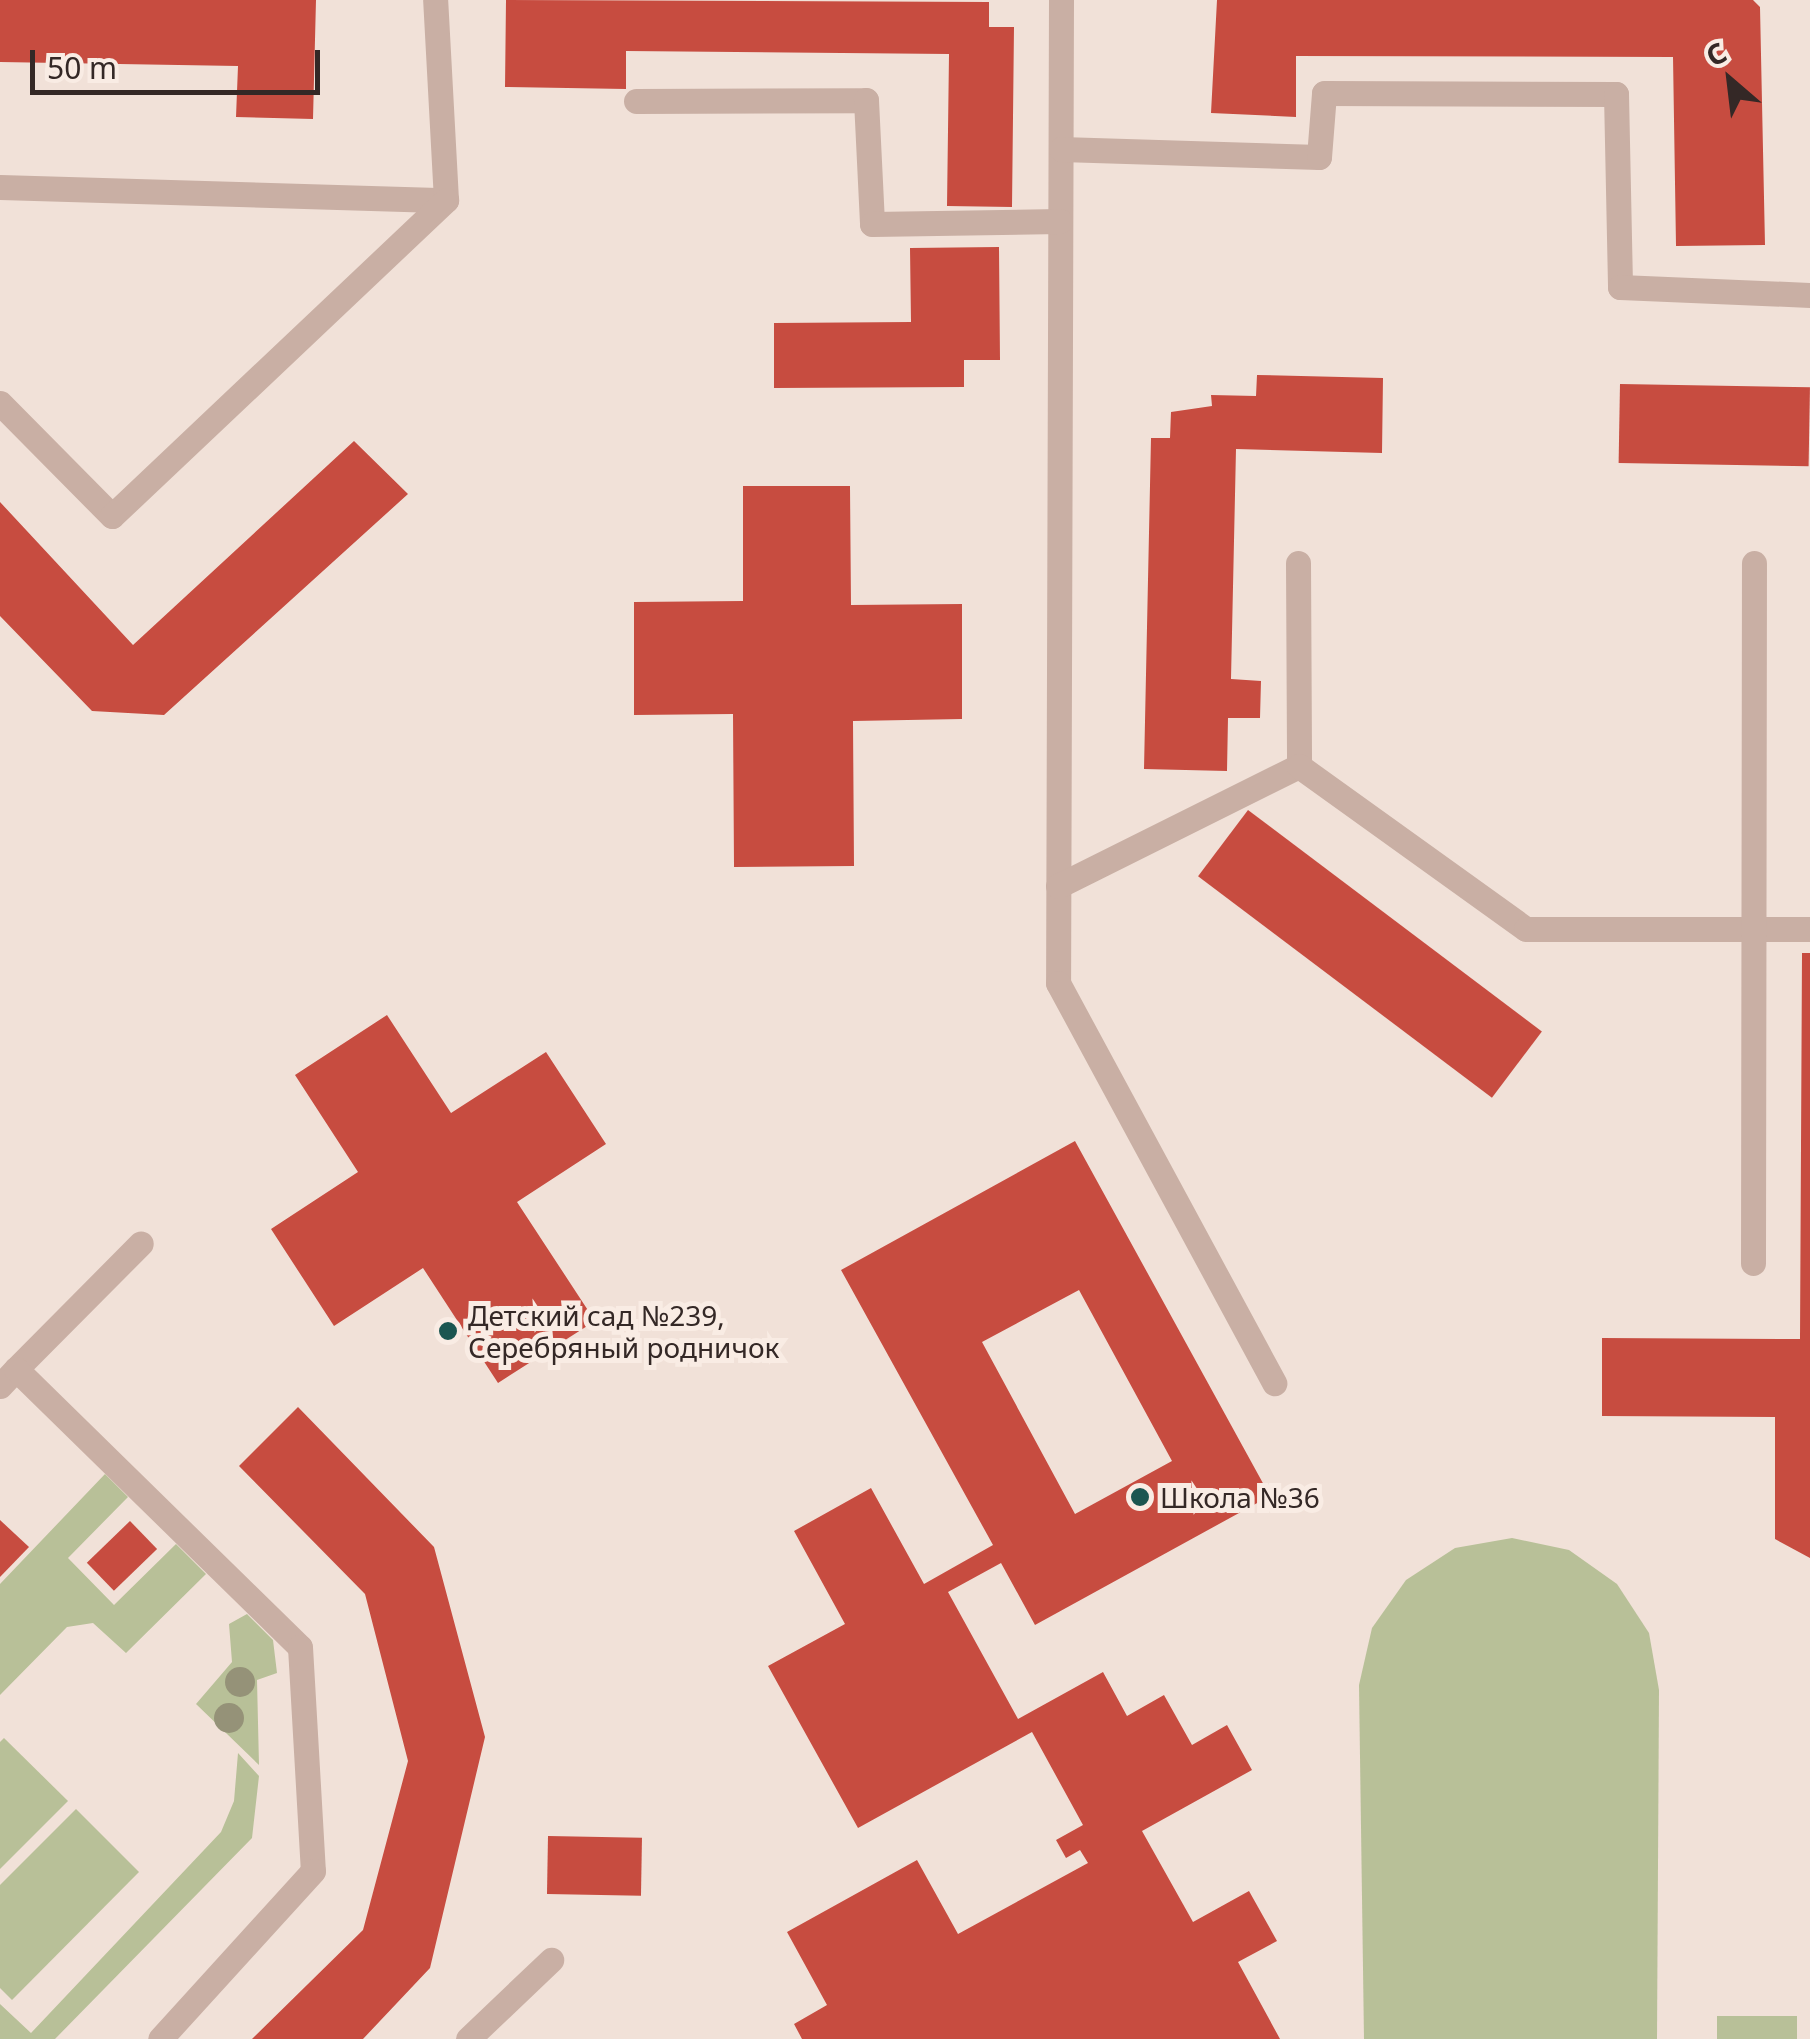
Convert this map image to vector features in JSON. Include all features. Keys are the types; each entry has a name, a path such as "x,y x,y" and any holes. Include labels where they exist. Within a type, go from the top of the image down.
{"lane":[{"path":"0,404 112,516 446,200 436,0"},
{"path":"1061,0 1058,983 1274,1383"},
{"path":"1061,148 1318,157 1324,93 1616,94 1620,288 1810,295"},
{"path":"636,101 866,100 872,224 1060,221"},
{"path":"0,187 446,200"},
{"path":"1752,1264 1756,928 1754,563"},
{"path":"1298,564 1298,766"},
{"path":"1058,886 1298,766"},
{"path":"1298,766 1526,930 1810,928"},
{"path":"141,1243 8,1378 300,1647 313,1872 160,2039"},
{"path":"468,2039 551,1960"}],"green space":[{"path":"105,1474 128,1497 68,1558 114,1605 176,1544 206,1574 126,1653 93,1623 67,1627 0,1695 0,1584"},
{"path":"1512,1538 1569,1550 1617,1584 1649,1633 1659,1690 1657,2039 1364,2039 1359,1685 1372,1628 1406,1580 1455,1548"},
{"path":"247,1614 273,1640 277,1673 257,1680 259,1765 196,1704 232,1662 229,1624"},
{"path":"4,1738 68,1801 0,1869 0,1742"},
{"path":"238,1753 259,1776 252,1838 55,2039 0,2039 0,2004 31,2033 221,1832 234,1801"},
{"path":"76,1809 139,1872 12,2000 0,1988 0,1885"},
{"path":"1717,2016 1797,2016 1797,2039 1717,2039"}],"building":[{"path":"0,0 316,0 313,119 236,117 238,66 0,62"},
{"path":"506,0 989,2 989,27 1014,27 1012,207 947,206 949,54 626,51 626,89 505,87"},
{"path":"1217,0 1753,0 1760,7 1765,245 1676,246 1673,57 1296,56 1296,117 1211,113"},
{"path":"999,247 1000,360 964,360 964,387 774,388 774,323 911,322 910,248"},
{"path":"1257,375 1383,378 1382,453 1236,449 1231,679 1261,681 1260,718 1228,718 1227,771 1144,769 1151,438 1170,438 1171,412 1212,406 1211,395 1256,396"},
{"path":"1620,384 1810,387 1809,466 1619,463"},
{"path":"354,441 408,494 164,715 92,711 0,616 0,502 133,645"},
{"path":"743,486 850,486 851,605 962,604 962,719 853,721 854,866 734,867 733,714 634,715 634,602 743,601"},
{"path":"1248,810 1542,1031 1492,1098 1198,876"},
{"path":"1802,953 1810,953 1810,1558 1775,1539 1775,1417 1602,1416 1602,1338 1800,1339"},
{"path":"387,1015 451,1113 546,1052 606,1144 517,1202 595,1321 498,1383 423,1268 334,1326 271,1229 358,1172 295,1075"},
{"path":"1075,1141 1270,1496 1035,1625 1001,1563 948,1592 1018,1719 1103,1672 1127,1716 1164,1695 1192,1745 1227,1725 1252,1770 1142,1831 1193,1922 1249,1891 1277,1941 1238,1962 1280,2039 802,2039 794,2024 827,2005 787,1932 917,1860 958,1934 1088,1863 1080,1850 1066,1858 1056,1840 1083,1825 1032,1732 858,1828 768,1666 845,1624 794,1531 871,1488 924,1584 993,1545 841,1270","holes":["1079,1290 1172,1461 1075,1514 982,1342"]},
{"path":"298,1407 434,1547 485,1737 430,1968 363,2039 252,2039 363,1930 408,1761 365,1594 239,1466"},
{"path":"0,1520 29,1547 0,1577"},
{"path":"130,1521 157,1549 114,1591 87,1563"},
{"path":"548,1836 642,1838 641,1896 547,1894"}],"place":[{"name":"Детский сад №239, Серебряный родничок","path":"448,1331"},
{"name":"Школа №36","path":"1140,1497"}]}
